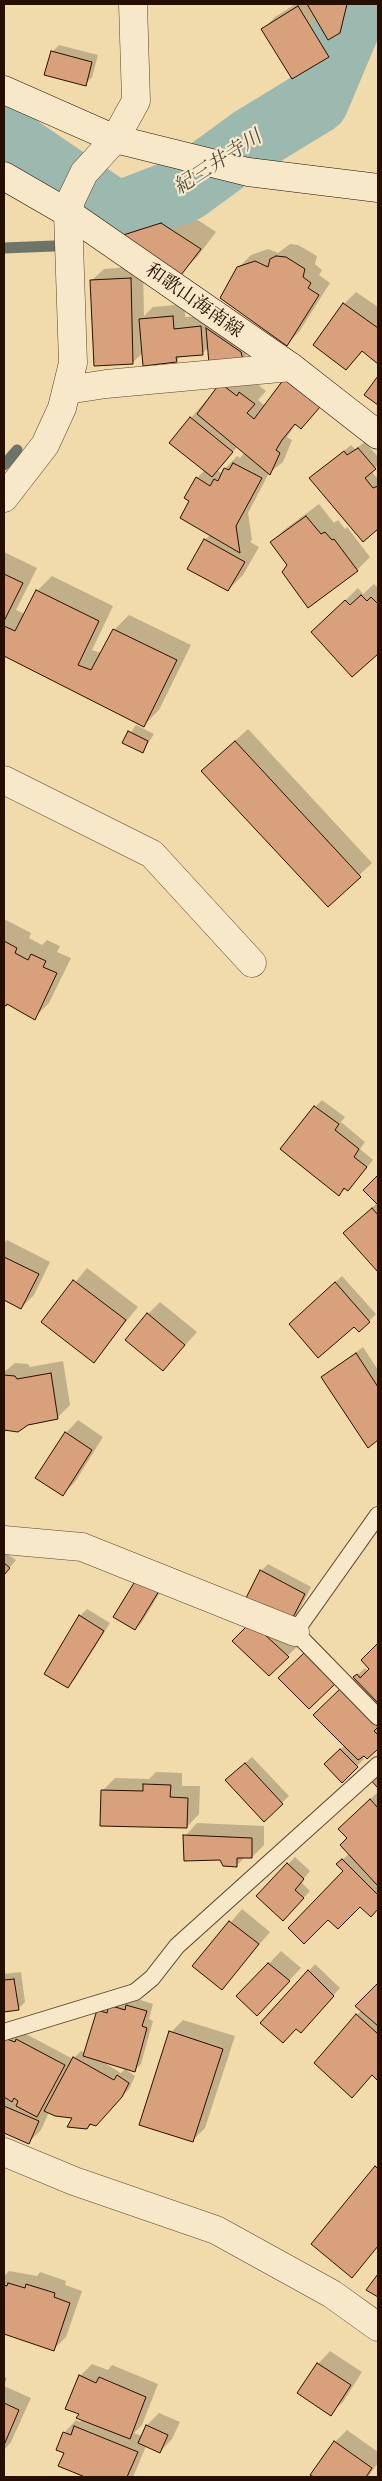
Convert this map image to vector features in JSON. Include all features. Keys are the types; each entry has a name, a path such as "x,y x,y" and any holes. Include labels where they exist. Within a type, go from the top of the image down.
{"street":[{"path":"4,498 45,445 62,408 67,390 73,363 69,207 84,173 116,139 136,101 133,4"},
{"path":"4,90 116,139 248,172 378,188"},
{"name":"和歌山海南線","path":"4,176 69,207 291,367 378,435"},
{"path":"67,390 106,384 291,367"},
{"path":"4,780 152,854 252,963"},
{"path":"4,1540 82,1547 295,1632"},
{"path":"4,2152 74,2181 216,2230 332,2294 378,2327"}],"lane":[{"path":"378,1516 295,1632 378,1717"},
{"path":"4,2032 136,1992 152,1978 177,1946 378,1765"}],"building":[{"path":"307,4 347,4 340,33 328,40"},
{"path":"298,6 329,57 292,79 261,29"},
{"path":"51,51 92,62 86,86 44,75"},
{"path":"161,223 201,249 181,275 120,236"},
{"path":"276,256 286,257 305,269 303,277 311,283 308,288 319,295 287,346 220,298 237,267 255,261 268,267 270,259"},
{"path":"131,278 133,364 94,366 90,280"},
{"path":"343,303 378,328 378,364 362,351 346,370 313,345"},
{"path":"173,316 174,329 201,326 203,355 176,357 177,362 143,366 139,319"},
{"path":"206,328 241,352 243,360 209,364"},
{"path":"378,376 378,405 364,395"},
{"path":"284,379 320,407 301,429 295,424 282,440 276,450 280,453 270,475 197,414 220,383 237,396 239,392 255,404 247,413 254,419"},
{"path":"190,417 233,452 212,477 169,443"},
{"path":"358,448 376,469 365,478 373,488 378,486 378,529 363,542 309,478 344,451 347,455"},
{"path":"233,463 262,478 236,526 240,553 180,518 189,501 184,498 196,477 210,486 214,479 218,481 224,468 229,470"},
{"path":"306,516 321,534 325,532 332,540 334,539 358,571 308,608 282,572 287,565 270,542"},
{"path":"204,539 245,562 228,591 187,569"},
{"path":"4,574 23,583 4,621"},
{"path":"36,590 99,621 78,665 91,670 113,629 177,660 144,727 4,656 4,626 15,631"},
{"path":"361,595 367,601 371,597 378,604 378,654 352,677 311,632 345,600 350,605"},
{"path":"128,731 148,741 143,753 122,743"},
{"path":"235,741 361,877 328,907 201,771"},
{"path":"4,941 17,948 15,953 28,960 31,954 46,961 43,967 57,973 35,1020 7,1004 6,1006 4,1005"},
{"path":"314,1106 339,1124 335,1130 359,1149 354,1157 367,1167 348,1191 344,1188 339,1196 280,1149"},
{"path":"378,1175 378,1205 363,1190"},
{"path":"372,1208 378,1215 378,1272 343,1233"},
{"path":"4,1257 39,1274 21,1309 4,1300"},
{"path":"73,1280 126,1320 94,1363 41,1322"},
{"path":"335,1282 370,1322 359,1332 354,1327 318,1358 289,1324"},
{"path":"147,1313 185,1345 163,1371 125,1340"},
{"path":"356,1353 378,1387 378,1440 368,1448 321,1377"},
{"path":"51,1373 58,1419 28,1425 18,1432 4,1430 4,1375 15,1376 17,1379"},
{"path":"65,1432 92,1450 63,1496 35,1478"},
{"path":"4,1563 10,1568 4,1575"},
{"path":"260,1570 305,1594 290,1623 245,1600"},
{"path":"137,1578 159,1591 135,1630 113,1617"},
{"path":"79,1615 104,1631 68,1688 44,1674"},
{"path":"251,1622 289,1657 269,1676 232,1641"},
{"path":"378,1643 378,1703 353,1677 357,1674 360,1678 369,1669 361,1660"},
{"path":"305,1652 336,1683 309,1709 278,1678"},
{"path":"341,1688 378,1727 374,1731 378,1735 378,1749 367,1759 364,1756 358,1760 313,1715"},
{"path":"340,1749 358,1767 342,1783 324,1764"},
{"path":"245,1763 283,1804 264,1822 225,1780"},
{"path":"378,1768 378,1788 368,1777"},
{"path":"143,1784 171,1785 170,1797 188,1798 187,1828 100,1826 101,1790 143,1791"},
{"path":"370,1799 378,1808 378,1886 340,1845 347,1838 338,1829"},
{"path":"183,1835 252,1838 252,1858 237,1858 237,1867 223,1866 220,1860 184,1861"},
{"path":"342,1859 378,1895 378,1909 371,1917 360,1907 338,1929 328,1920 304,1944 288,1928 343,1871 336,1864"},
{"path":"287,1863 304,1879 295,1890 304,1898 283,1921 256,1896"},
{"path":"229,1921 259,1944 222,1990 192,1966"},
{"path":"268,1963 290,1981 257,2016 236,1996"},
{"path":"308,1970 334,1996 301,2033 296,2029 283,2043 260,2023"},
{"path":"14,1979 19,2010 4,2012 4,1980"},
{"path":"378,1983 378,2026 355,2006"},
{"path":"109,2005 125,2010 126,2005 147,2011 142,2026 147,2028 135,2072 83,2056 97,2010 107,2013"},
{"path":"356,2014 378,2034 378,2081 372,2075 352,2098 314,2063"},
{"path":"169,2031 223,2049 193,2142 139,2125"},
{"path":"4,2038 15,2042 16,2039 65,2065 37,2117 16,2106 18,2101 14,2098 12,2102 4,2097"},
{"path":"73,2057 114,2080 117,2075 129,2083 122,2097 96,2126 90,2124 87,2129 67,2127 72,2118 55,2116 44,2111"},
{"path":"4,2106 39,2121 29,2144 4,2133"},
{"path":"375,2166 378,2169 378,2246 352,2278 311,2244"},
{"path":"378,2274 378,2297 366,2290"},
{"path":"8,2283 25,2288 26,2284 55,2293 54,2297 70,2303 54,2351 4,2334 4,2285 7,2286"},
{"path":"317,2363 351,2385 331,2416 297,2393"},
{"path":"79,2375 96,2383 99,2377 146,2397 130,2439 76,2418 79,2414 65,2409"},
{"path":"4,2403 19,2410 4,2445"},
{"path":"146,2425 168,2435 160,2453 138,2443"},
{"path":"74,2426 138,2452 127,2477 85,2477 58,2466 64,2453 56,2450 63,2432 71,2435"},
{"path":"334,2441 372,2468 366,2477 314,2477 310,2475"}],"waterway":[{"name":"紀三井寺川","path":"4,138 117,215 185,189 252,140 316,101 348,25 354,4"},
{"path":"103,223 117,215"},
{"path":"4,248 54,246"},
{"path":"4,465 17,450"}]}
